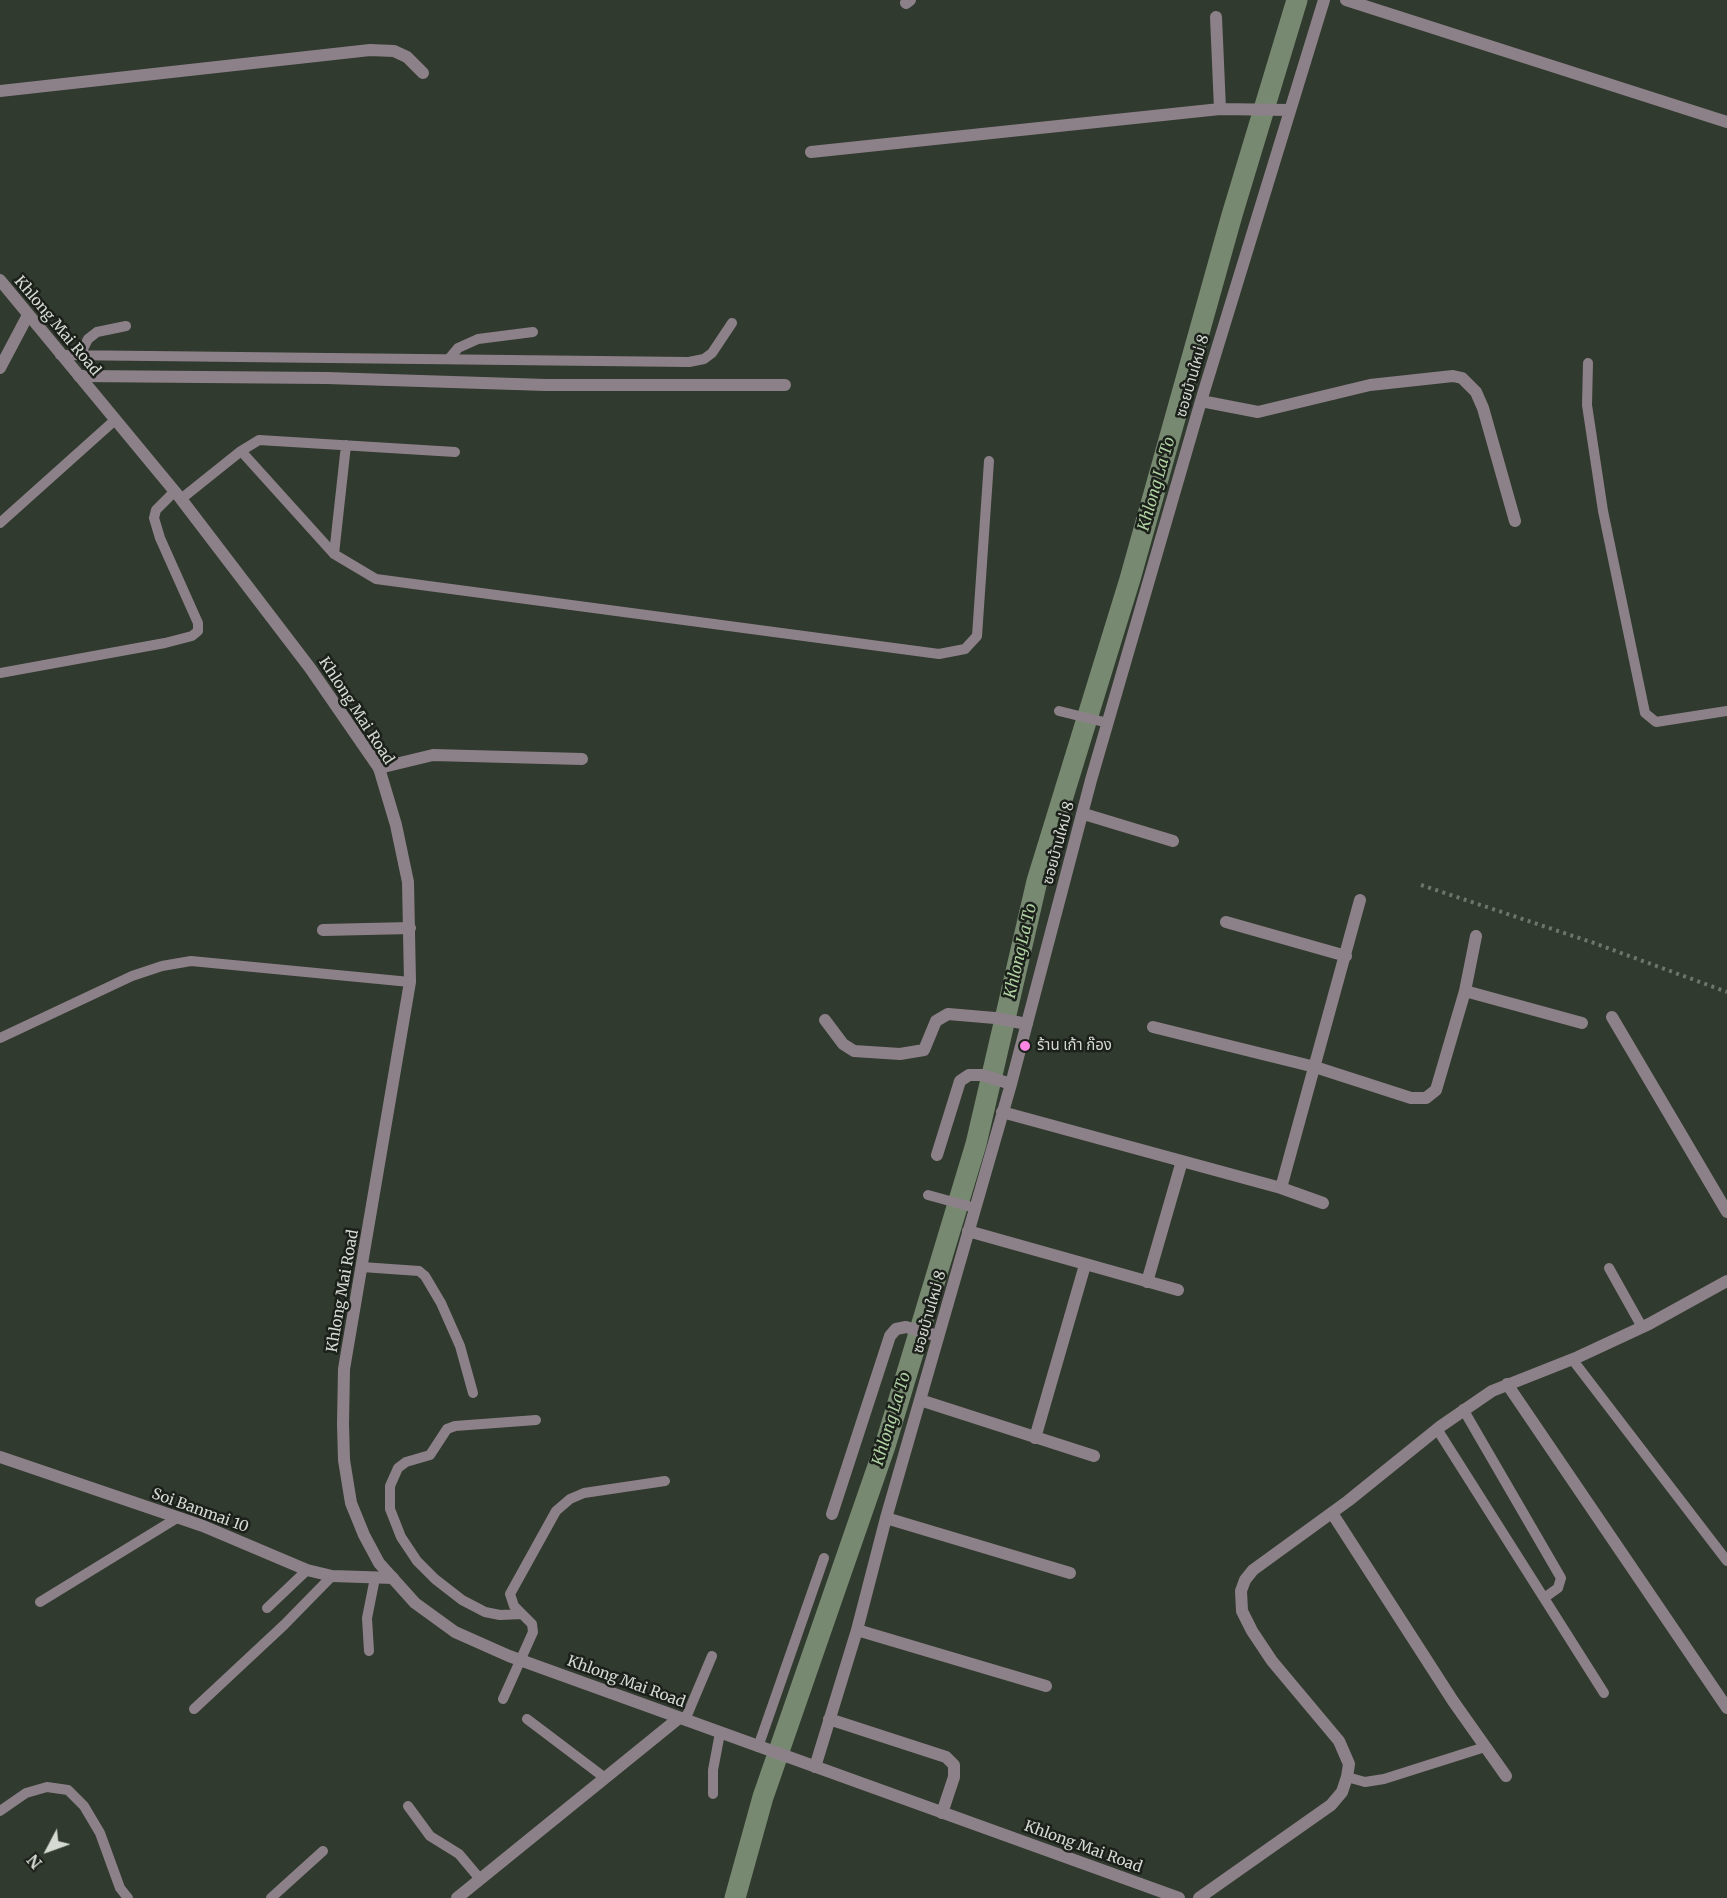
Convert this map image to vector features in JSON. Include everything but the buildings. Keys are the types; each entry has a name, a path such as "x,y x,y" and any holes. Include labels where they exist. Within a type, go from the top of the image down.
{"street":[{"name":"ซอยบ้านใหม่ 8","path":"815,1767 857,1630 886,1518 968,1231 969,1206 1011,1084 1084,814 1101,722 1288,110 1324,0"},
{"path":"1346,0 1727,122"},
{"path":"1216,17 1220,109"},
{"path":"0,91 370,50 394,51 407,57 423,73"},
{"path":"811,152 1220,109 1288,110"},
{"name":"Khlong Mai Road","path":"0,280 178,495 310,668 379,768 396,825 408,882 410,982 344,1369 344,1460 351,1503 379,1563 415,1603 455,1632 518,1659 1179,1898"},
{"path":"0,368 28,315"},
{"path":"79,376 327,378 546,385 785,385"},
{"path":"1200,400 1258,412 1370,385 1453,376 1462,378 1476,392 1483,408 1515,521"},
{"path":"379,768 433,755 582,759"},
{"path":"1084,814 1173,841"},
{"path":"1281,1188 1360,900"},
{"path":"1226,922 1346,956"},
{"path":"323,930 410,928"},
{"path":"1153,1027 1315,1067 1411,1098 1426,1098 1436,1090 1465,991 1476,936"},
{"path":"1465,991 1582,1023"},
{"path":"825,1020 843,1044 854,1051 900,1054 924,1050 936,1021 948,1014 995,1018 1027,1024"},
{"path":"1612,1017 1727,1212"},
{"path":"938,1155 960,1081 969,1075 982,1075 1011,1084"},
{"path":"1002,1112 1281,1188 1323,1203"},
{"path":"1147,1282 1182,1161"},
{"path":"968,1231 1178,1290"},
{"path":"1035,1438 1085,1265"},
{"path":"1199,1898 1331,1805 1341,1792 1347,1777 1346,1754 1321,1718 1272,1661 1242,1611 1240,1591 1253,1570 1332,1513 1463,1409 1508,1384 1572,1359 1642,1327 1727,1281"},
{"path":"832,1515 890,1336 896,1329 906,1327 938,1336"},
{"path":"1508,1384 1727,1708"},
{"path":"920,1400 1094,1456"},
{"name":"Soi Banmai 10","path":"2,1458 177,1518 306,1570 332,1576 393,1578"},
{"path":"1332,1513 1506,1776"},
{"path":"886,1518 1070,1572"},
{"path":"857,1630 1046,1686"},
{"path":"457,1898 682,1719"},
{"path":"830,1719 946,1757 954,1765 954,1777 942,1813"}],"lane":[{"path":"60,355 689,362 704,359 712,353 732,323"},
{"path":"80,355 88,339 97,332 126,326"},
{"path":"449,359 458,348 478,339 533,332"},
{"path":"1588,363 1587,405 1603,511 1645,713 1656,722 1727,711"},
{"path":"0,523 115,420"},
{"path":"0,673 165,643 192,636 198,631 198,623 160,538 154,518 156,510 259,440 455,452"},
{"path":"334,554 346,445"},
{"path":"241,451 334,554 376,579 939,654 965,649 977,636 989,461"},
{"path":"1059,711 1101,722"},
{"path":"0,1038 132,976 191,961 410,982"},
{"path":"928,1195 969,1206"},
{"path":"362,1267 419,1271 425,1276 441,1303 460,1346 473,1394"},
{"path":"1609,1268 1642,1327"},
{"path":"1572,1359 1727,1561"},
{"path":"1463,1409 1561,1578 1558,1588 1544,1598"},
{"path":"522,1614 500,1615 485,1612 462,1600 435,1579 417,1561 401,1537 390,1509 390,1486 398,1468 406,1462 430,1455 447,1429 455,1426 536,1420"},
{"path":"1437,1429 1604,1693"},
{"path":"503,1699 518,1659 533,1632 532,1624 511,1600 510,1594 556,1511 570,1499 584,1493 665,1481"},
{"path":"40,1602 177,1518"},
{"path":"763,1748 824,1558"},
{"path":"267,1608 306,1570"},
{"path":"194,1709 285,1625 332,1576"},
{"path":"369,1651 367,1618 375,1578"},
{"path":"682,1719 712,1656"},
{"path":"528,1719 605,1778"},
{"path":"713,1794 713,1770 720,1733"},
{"path":"1347,1777 1365,1782 1384,1779 1485,1747"},
{"path":"0,1812 26,1793 46,1787 68,1790 84,1806 100,1833 120,1888 128,1898"},
{"path":"408,1806 430,1836 459,1854 480,1879"},
{"path":"271,1898 324,1851"}],"path":[{"path":"1421,885 1594,943 1727,992"}],"waterway":[{"name":"Khlong La To","path":"735,1898 763,1797 885,1446 976,1144 1037,881 1130,579 1232,215 1297,0"}],"place":[{"name":"ร้าน เก้า ก๊อง","path":"1025,1046"}]}
